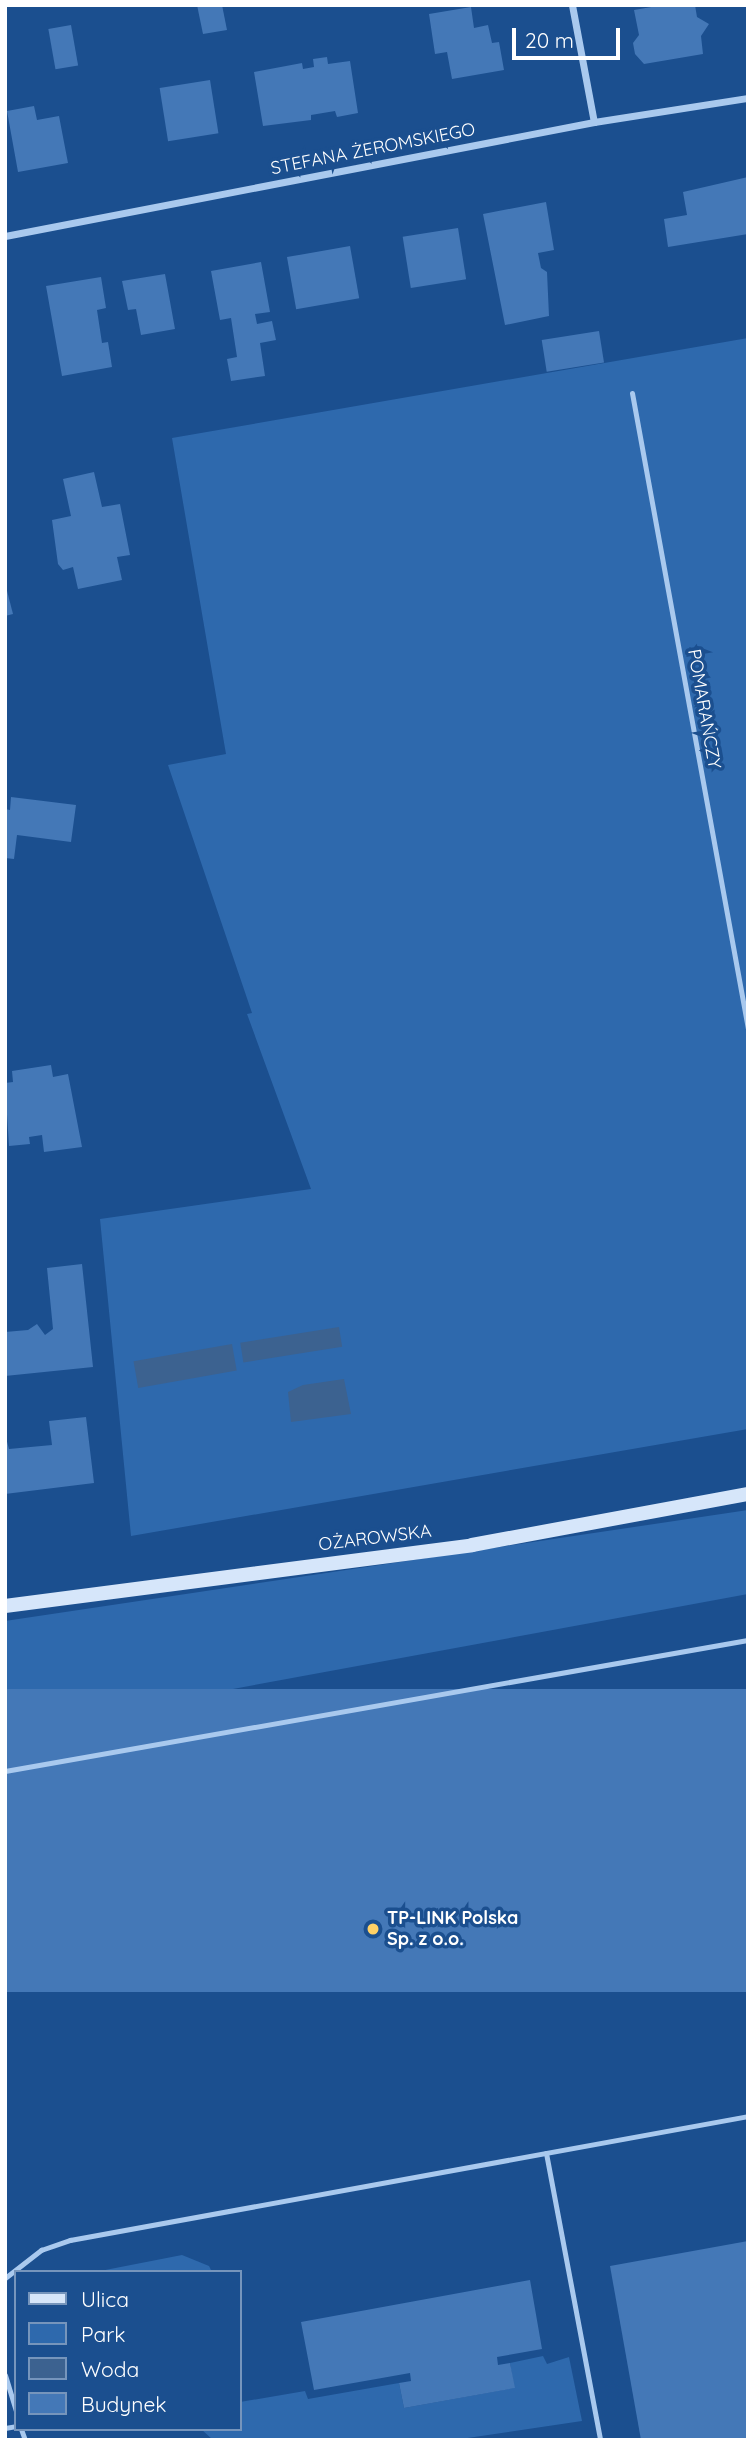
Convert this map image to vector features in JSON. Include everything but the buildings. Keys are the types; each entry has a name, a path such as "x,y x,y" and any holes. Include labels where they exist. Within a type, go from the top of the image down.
{"main road":[{"name":"OŻAROWSKA","path":"5,1606 472,1545 748,1494"}],"street":[{"path":"572,5 594,122"},
{"name":"STEFANA ŻEROMSKIEGO","path":"5,236 594,122 748,98"}],"lane":[{"name":"POMARAŃCZY","path":"632,393 748,1029"},
{"path":"5,1771 748,1640"},
{"path":"15,2270 41,2250 70,2240 748,2116"},
{"path":"546,2154 600,2440"},
{"path":"5,2375 14,2405"}],"green space":[{"path":"748,338 748,1429 131,1536 100,1219 311,1189 247,1014 252,1013 168,765 226,754 172,438"},
{"path":"748,1510 748,1594 5,1731 5,1621"},
{"path":"182,2255 209,2266 211,2270 105,2270"},
{"path":"543,2356 547,2364 569,2357 582,2421 454,2440 213,2440 203,2431 242,2431 242,2402 305,2391 308,2399 399,2383 404,2408 514,2388 510,2363"}],"water":[{"path":"339,1327 342,1347 243,1362 240,1343"},
{"path":"232,1344 237,1371 138,1388 134,1361"},
{"path":"344,1379 351,1414 291,1422 288,1392 303,1385"}],"place":[{"name":"TP-LINK Polska Sp. z o.o.","path":"373,1929"}]}
